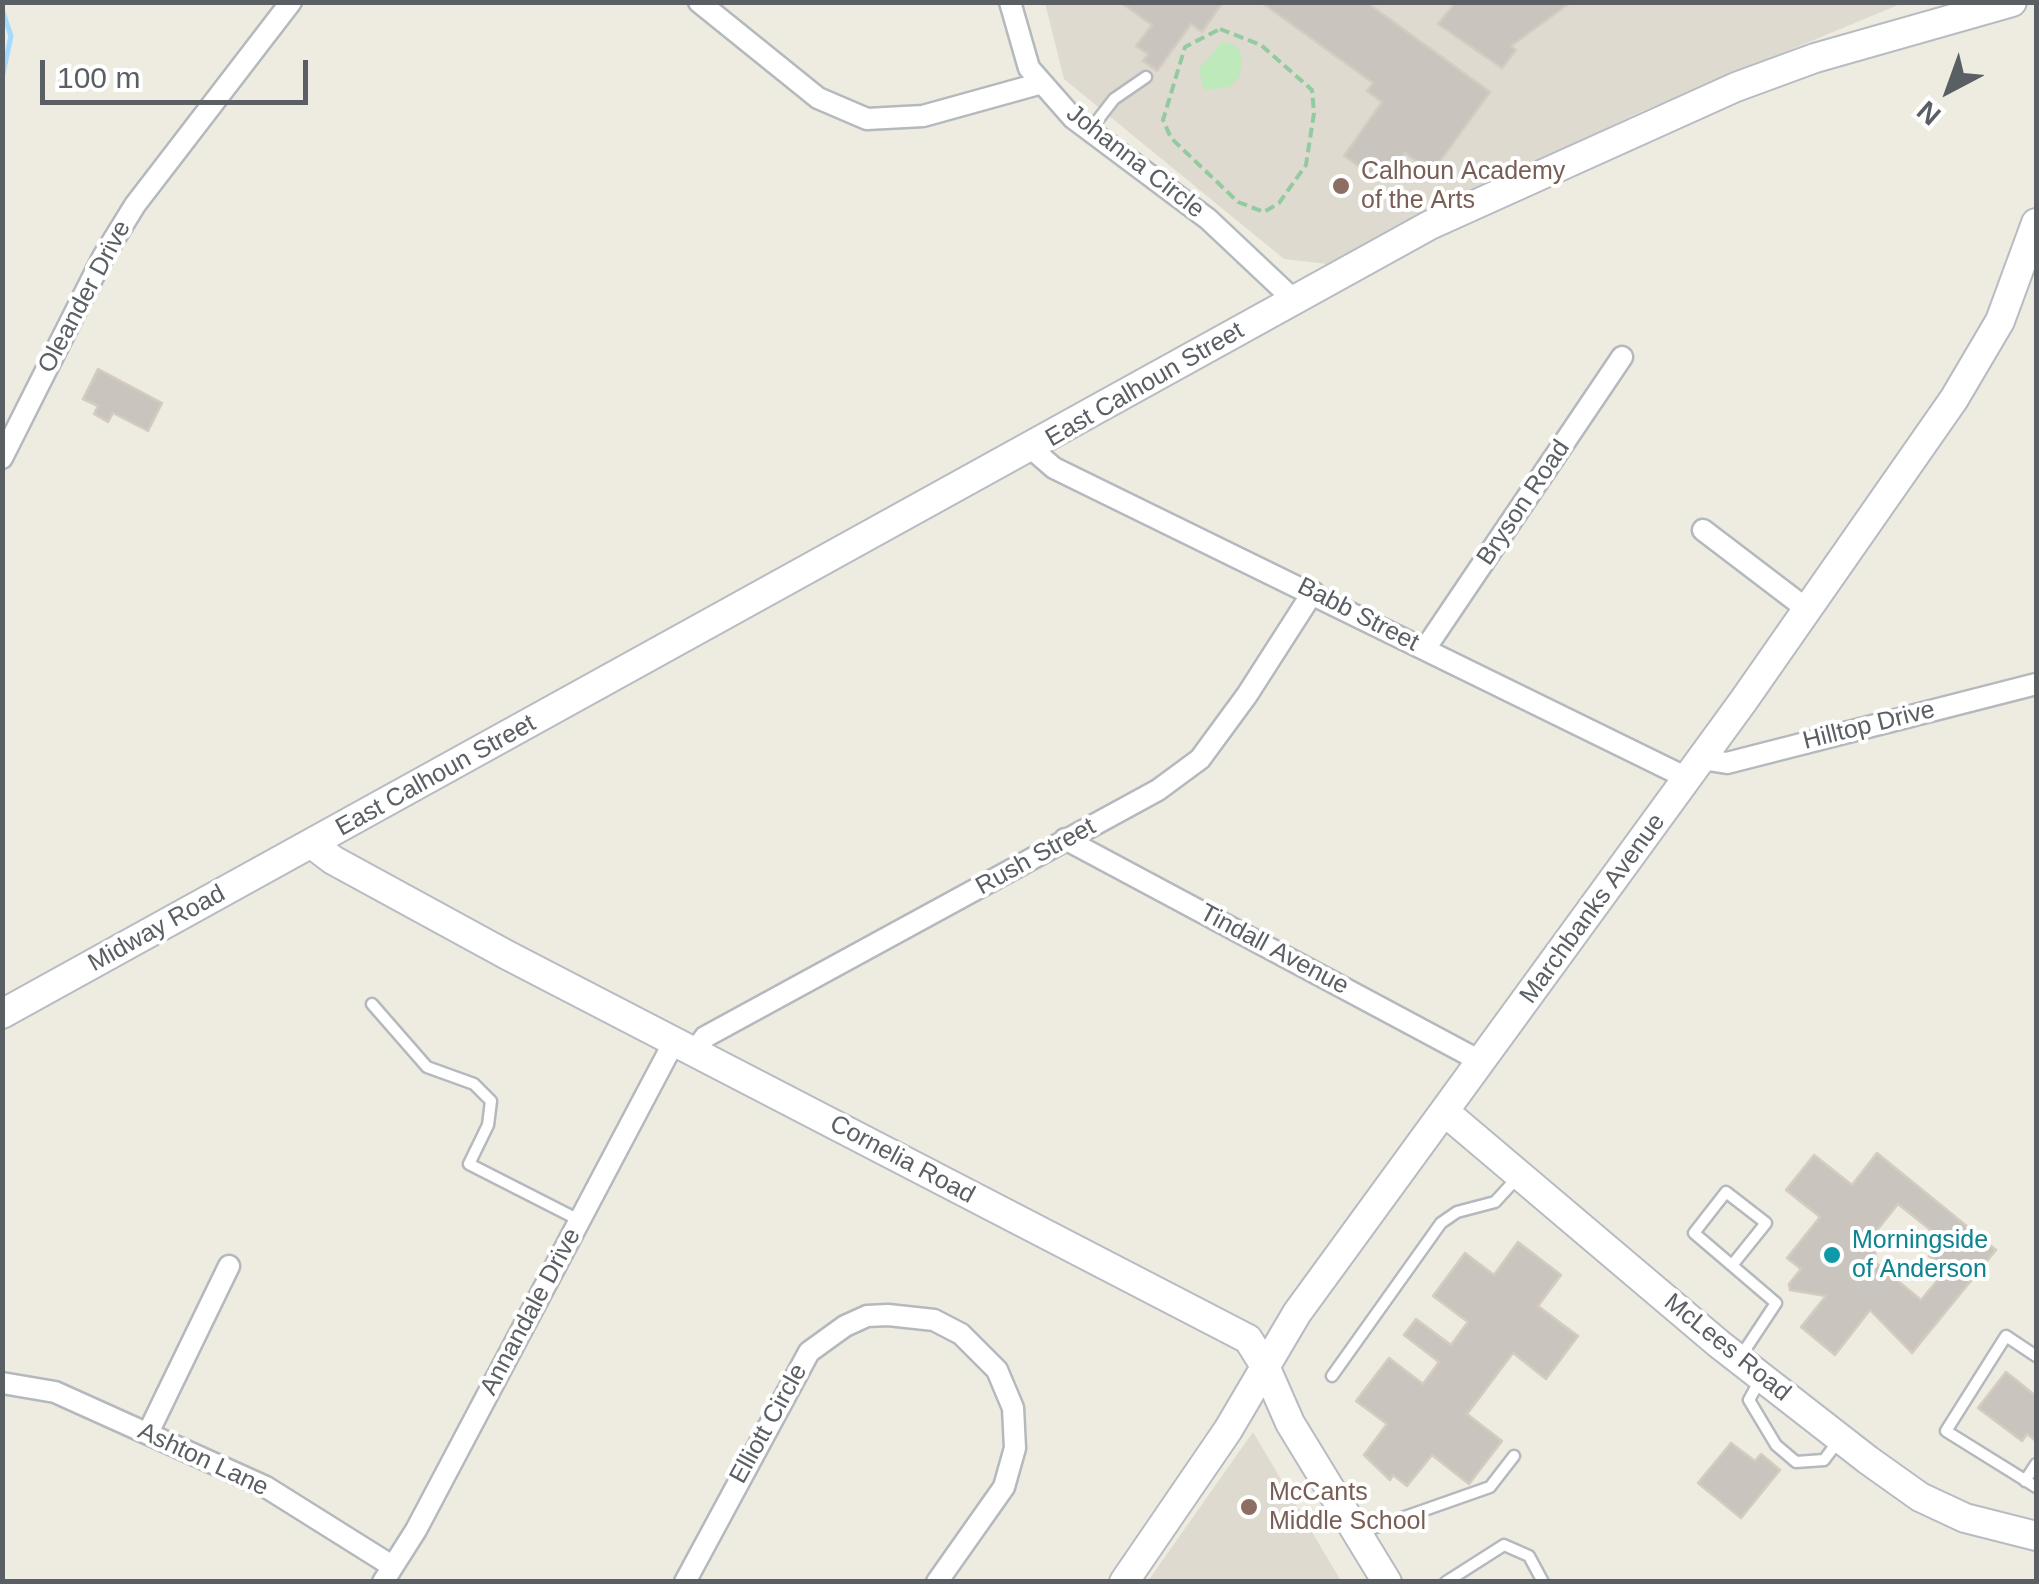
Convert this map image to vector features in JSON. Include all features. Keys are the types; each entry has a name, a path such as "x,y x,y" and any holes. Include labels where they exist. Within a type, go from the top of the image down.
{"street":[{"name":"Oleander Drive","path":"2,458 103,257 136,205 292,2"},
{"path":"699,2 818,98 866,119 923,116 1042,83"},
{"name":"Johanna Circle","path":"1010,2 1029,68 1042,83 1090,130 1208,219 1294,300"},
{"name":"East Calhoun Street","path":"312,844 1032,449 1430,225 1682,110 1816,58 1964,8 2012,2"},
{"name":"Marchbanks Avenue","path":"1124,1582 1297,1313 1808,610 1982,352 2000,320 2036,223"},
{"name":"Bryson Road","path":"1425,649 1622,357"},
{"name":"Babb Street","path":"1032,449 1054,468 1425,649 1695,768"},
{"path":"1702,530 1808,610"},
{"name":"Rush Street","path":"685,1046 1158,790 1200,759 1248,694 1313,592"},
{"name":"Hilltop Drive","path":"1695,768 2036,684"},
{"name":"Tindall Avenue","path":"1065,840 1482,1062"},
{"name":"Midway Road","path":"2,1014 312,844"},
{"name":"Cornelia Road","path":"312,844 333,860 1248,1339 1266,1366 1290,1424 1387,1582"},
{"name":"Annandale Drive","path":"388,1574 579,1220 685,1046"},
{"name":"McLees Road","path":"1445,1112 1738,1360 1920,1497 1965,1518 2036,1535"},
{"path":"148,1434 229,1266"},
{"name":"Elliott Circle","path":"685,1582 809,1352 845,1326 867,1316 888,1314 934,1320 961,1334 998,1370 1014,1408 1016,1448 1004,1487 937,1582"},
{"name":"Ashton Lane","path":"2,1383 55,1392 266,1487 388,1574"}],"lane":[{"path":"1090,130 1114,100 1146,77"},
{"path":"372,1004 428,1067 474,1084 492,1102 488,1125 469,1164 579,1220"},
{"path":"1332,1376 1441,1223 1458,1212 1495,1202 1521,1173"},
{"path":"1733,1264 1766,1223 1726,1192 1694,1232 1776,1303 1738,1360"},
{"path":"2036,1356 2006,1336 1946,1432 2031,1484 2036,1464"},
{"path":"1762,1377 1748,1400 1776,1446 1796,1462 1824,1460 1840,1438"},
{"path":"1358,1534 1490,1486 1514,1456"},
{"path":"1446,1582 1504,1545 1529,1556 1544,1582"}],"path":[{"path":"1220,29 1261,45 1312,90 1314,113 1306,164 1279,203 1264,212 1238,202 1172,138 1163,120 1179,64 1185,47 1220,29"}],"shaded area":[{"name":"Calhoun Academy of the Arts","path":"1045,3 1903,3 1638,113 1327,264 1284,259 1064,79"},
{"name":"McCants Middle School","path":"1253,1432 1341,1581 1148,1581"}],"green space":[{"path":"1223,41 1237,47 1242,55 1240,76 1230,87 1204,90 1199,69"}],"building":[{"path":"1120,2 1223,2 1202,32 1191,24 1157,71 1143,61 1148,54 1136,46 1152,25"},
{"path":"1261,2 1366,2 1490,92 1432,172 1405,153 1395,167 1388,162 1377,179 1344,156 1382,102 1367,91 1373,83"},
{"path":"1456,2 1571,2 1511,46 1516,50 1502,68 1438,24"},
{"path":"98,369 162,403 148,431 113,413 108,422 94,414 98,406 83,399"},
{"name":"Morningside of Anderson","path":"1877,1153 1996,1250 1912,1353 1870,1310 1835,1355 1801,1327 1826,1296 1790,1290 1789,1284 1801,1269 1787,1258 1820,1217 1786,1190 1814,1155 1852,1185","holes":["1898,1204 1942,1239 1929,1256 1946,1270 1921,1300 1876,1263 1874,1234"]},
{"path":"1518,1242 1561,1275 1538,1306 1578,1336 1546,1379 1513,1353 1467,1414 1502,1441 1469,1484 1432,1455 1407,1486 1393,1475 1390,1480 1364,1455 1387,1424 1356,1401 1389,1358 1423,1384 1439,1362 1404,1335 1416,1319 1451,1345 1468,1322 1433,1296 1465,1253 1494,1275"},
{"path":"2006,1372 2036,1396 2036,1441 2027,1434 2022,1441 1978,1408"},
{"path":"1731,1443 1755,1461 1761,1454 1780,1470 1741,1518 1698,1483"}],"waterway":[{"path":"2,9 11,36 2,78"}],"place":[{"name":"Calhoun Academy of the Arts","path":"1341,186"},
{"name":"Morningside of Anderson","path":"1832,1255"},
{"name":"McCants Middle School","path":"1249,1507"}]}
